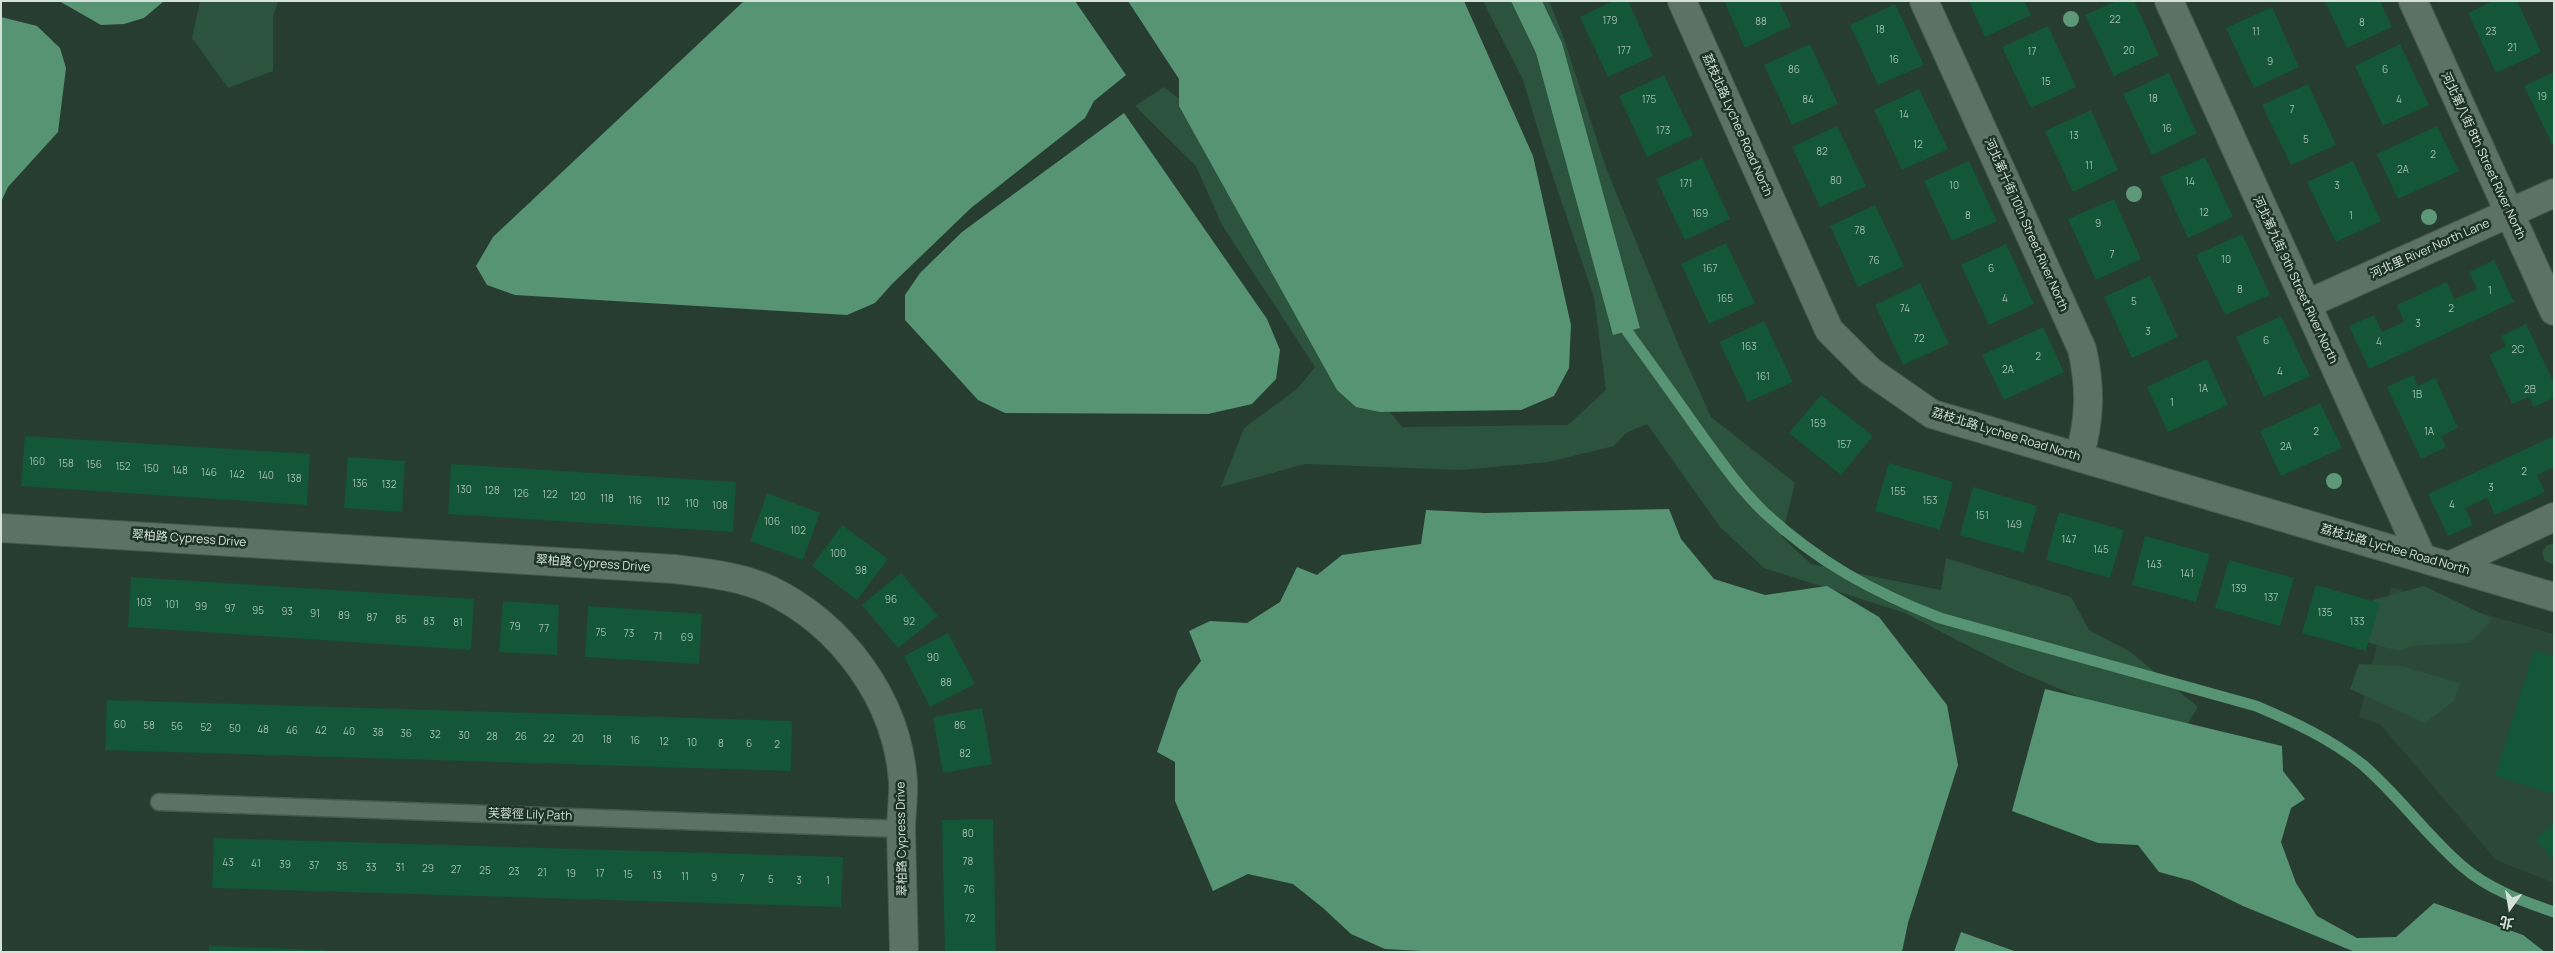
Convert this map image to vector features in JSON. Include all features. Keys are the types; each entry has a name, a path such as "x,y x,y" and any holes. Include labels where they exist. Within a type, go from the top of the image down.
{"street":[{"name":"荔枝北路 Lychee Road North","path":"1682,1 1829,330 1870,371 1932,414 2554,597"},
{"name":"河北第十街 10th Street River North","path":"1924,1 2082,349 2089,376 2090,404 2087,431 2079,457"},
{"name":"河北第九街 9th Street River North","path":"2168,1 2422,558"},
{"name":"河北第八街 8th Street River North","path":"2413,1 2554,311"},
{"name":"河北里 River North Lane","path":"2307,304 2554,193"},
{"path":"2449,566 2554,517"},
{"name":"翠柏路 Cypress Drive","path":"1,528 674,569 723,575 769,590 811,615 847,648 875,688 896,742 903,780 904,952"}],"lane":[{"name":"芙蓉徑 Lily Path","path":"160,802 902,829"}],"shaded area":[{"path":"59,1 164,1 144,18 124,24 101,25"},
{"path":"200,1 278,1 273,16 273,71 228,88 192,38"},
{"path":"744,1 1075,1 1126,75 1094,101 1085,118 971,208 892,284 875,303 847,315 515,295 487,285 476,266 493,237"},
{"path":"1128,1 1464,1 1533,156 1571,325 1569,368 1554,396 1521,410 1380,412 1356,407 1337,390 1179,106 1179,79"},
{"path":"1483,1 1549,1 1562,33 1606,168 1678,344 1711,417 1795,483 1782,537 1811,564 1941,590 1946,558 2071,597 2089,630 2129,651 2198,707 2178,739 2015,670 1905,613 1764,568 1720,527 1647,424 1626,433 1614,446 1548,462 1462,470 1305,464 1221,487 1244,428 1297,389 1315,367 1222,225 1196,166 1135,106 1164,87 1212,124 1367,383 1402,427 1568,425 1606,390 1594,297 1546,156 1523,80"},
{"path":"1511,1 1542,1 1562,43 1640,328 1613,335 1536,53"},
{"path":"1,17 37,26 60,48 66,68 58,132 8,187 1,202"},
{"path":"1124,113 1267,319 1280,350 1276,379 1252,404 1208,414 1005,413 978,400 905,320 905,295 920,273 962,232"},
{"path":"1669,509 1681,539 1714,579 1765,595 1827,586 1879,617 1947,705 1958,765 1908,923 1902,952 1440,952 1385,949 1351,934 1293,884 1248,874 1213,891 1175,801 1175,762 1157,752 1178,690 1201,661 1189,631 1210,621 1247,623 1280,602 1297,567 1317,575 1342,555 1421,544 1426,510 1485,513"},
{"path":"2554,543 2554,565 2545,561 2542,553 2546,546"},
{"path":"2424,586 2493,619 2470,643 2411,646 2398,651 2366,642 2373,600"},
{"path":"2391,587 2554,634 2554,883 2496,860 2380,724 2359,717"},
{"path":"2359,664 2401,666 2460,683 2454,701 2425,723 2350,689"},
{"path":"2045,689 2282,746 2283,771 2305,799 2291,808 2281,842 2296,883 2317,916 2357,938 2396,937 2434,903 2523,935 2545,952 2355,952 2243,906 2192,881 2159,872 2138,845 2098,843 2012,811"},
{"path":"1961,932 2017,952 1954,952"}],"building":[{"path":"1613,1 1628,1 1653,56 1608,77 1580,17"},
{"path":"1724,1 1779,1 1791,26 1745,48"},
{"path":"1969,1 2024,1 2031,15 1985,37"},
{"path":"2117,1 2134,1 2159,55 2114,76 2085,15"},
{"path":"2325,1 2380,1 2392,27 2347,48"},
{"path":"2493,1 2517,1 2541,52 2496,73 2468,13"},
{"path":"1895,4 1924,65 1878,85 1850,25"},
{"path":"2272,7 2299,67 2254,88 2226,28"},
{"path":"2048,26 2076,87 2031,108 2002,47"},
{"path":"1810,44 1838,104 1792,125 1764,65"},
{"path":"2400,44 2429,105 2383,126 2355,66"},
{"path":"2554,72 2554,148 2524,86"},
{"path":"2169,73 2197,133 2152,155 2123,94"},
{"path":"1664,75 1693,135 1647,157 1619,96"},
{"path":"2308,84 2336,145 2291,165 2262,105"},
{"path":"1919,89 1948,149 1902,170 1874,110"},
{"path":"2091,110 2118,170 2073,192 2045,131"},
{"path":"1837,126 1866,186 1820,207 1792,147"},
{"path":"2437,126 2459,171 2398,199 2377,154"},
{"path":"2205,157 2233,217 2188,238 2160,177"},
{"path":"1702,158 1730,219 1685,240 1656,179"},
{"path":"1969,161 1997,221 1952,241 1924,181"},
{"path":"2353,161 2381,221 2336,242 2307,182"},
{"path":"2114,199 2141,259 2096,280 2068,219"},
{"path":"1875,205 1904,266 1858,287 1830,226"},
{"path":"2242,234 2270,295 2225,315 2196,255"},
{"path":"1726,243 1755,303 1709,324 1681,264"},
{"path":"2006,244 2034,304 1989,325 1961,265"},
{"path":"2494,260 2514,302 2369,369 2349,326 2374,315 2382,332 2404,322 2397,305 2447,282 2454,299 2477,289 2469,272"},
{"path":"2150,276 2178,337 2132,358 2104,297"},
{"path":"1920,283 1949,344 1903,365 1875,305"},
{"path":"2281,316 2310,376 2264,397 2236,337"},
{"path":"1764,321 1793,382 1748,402 1719,342"},
{"path":"2526,324 2554,383 2554,398 2534,407 2529,397 2512,404 2489,355 2506,346 2501,336"},
{"path":"2043,327 2064,372 2004,400 1982,355"},
{"path":"2207,359 2228,405 2168,432 2147,387"},
{"path":"2413,375 2418,386 2435,378 2458,428 2441,436 2446,447 2421,459 2387,387"},
{"path":"1821,395 1873,436 1841,475 1789,433"},
{"path":"2320,403 2342,448 2281,476 2260,431"},
{"path":"25,436 310,454 307,505 21,486"},
{"path":"2554,436 2554,467 2537,475 2545,492 2495,515 2487,498 2465,508 2473,525 2448,536 2428,494"},
{"path":"348,457 405,461 402,512 344,508"},
{"path":"1889,463 1953,482 1940,530 1875,511"},
{"path":"451,464 736,482 733,532 448,514"},
{"path":"1973,487 2037,506 2024,553 1960,535"},
{"path":"767,493 820,513 803,560 750,541"},
{"path":"2059,512 2124,530 2110,578 2046,560"},
{"path":"842,525 888,559 857,600 812,566"},
{"path":"2145,536 2210,554 2196,602 2132,585"},
{"path":"2229,560 2294,578 2280,626 2215,608"},
{"path":"901,573 938,616 898,648 862,605"},
{"path":"131,577 474,599 471,650 128,627"},
{"path":"2316,585 2380,603 2366,651 2302,633"},
{"path":"503,601 559,605 557,655 499,652"},
{"path":"588,606 702,614 699,664 585,657"},
{"path":"948,633 975,684 930,707 904,656"},
{"path":"2534,650 2554,656 2554,794 2495,776"},
{"path":"107,700 792,721 791,771 105,750"},
{"path":"982,708 992,764 943,773 933,717"},
{"path":"993,819 996,952 945,952 942,820"},
{"path":"2554,823 2554,860 2535,840"},
{"path":"214,838 843,857 841,907 212,888"},
{"path":"209,946 325,950 325,952 209,952"}],"waterway":[{"path":"1623,318 1627,331 1738,483 1765,513 1785,531 1826,561 1892,598 1940,618 2256,706 2298,725 2325,739 2363,765 2389,790 2436,842 2472,874 2506,894 2554,912"}]}
